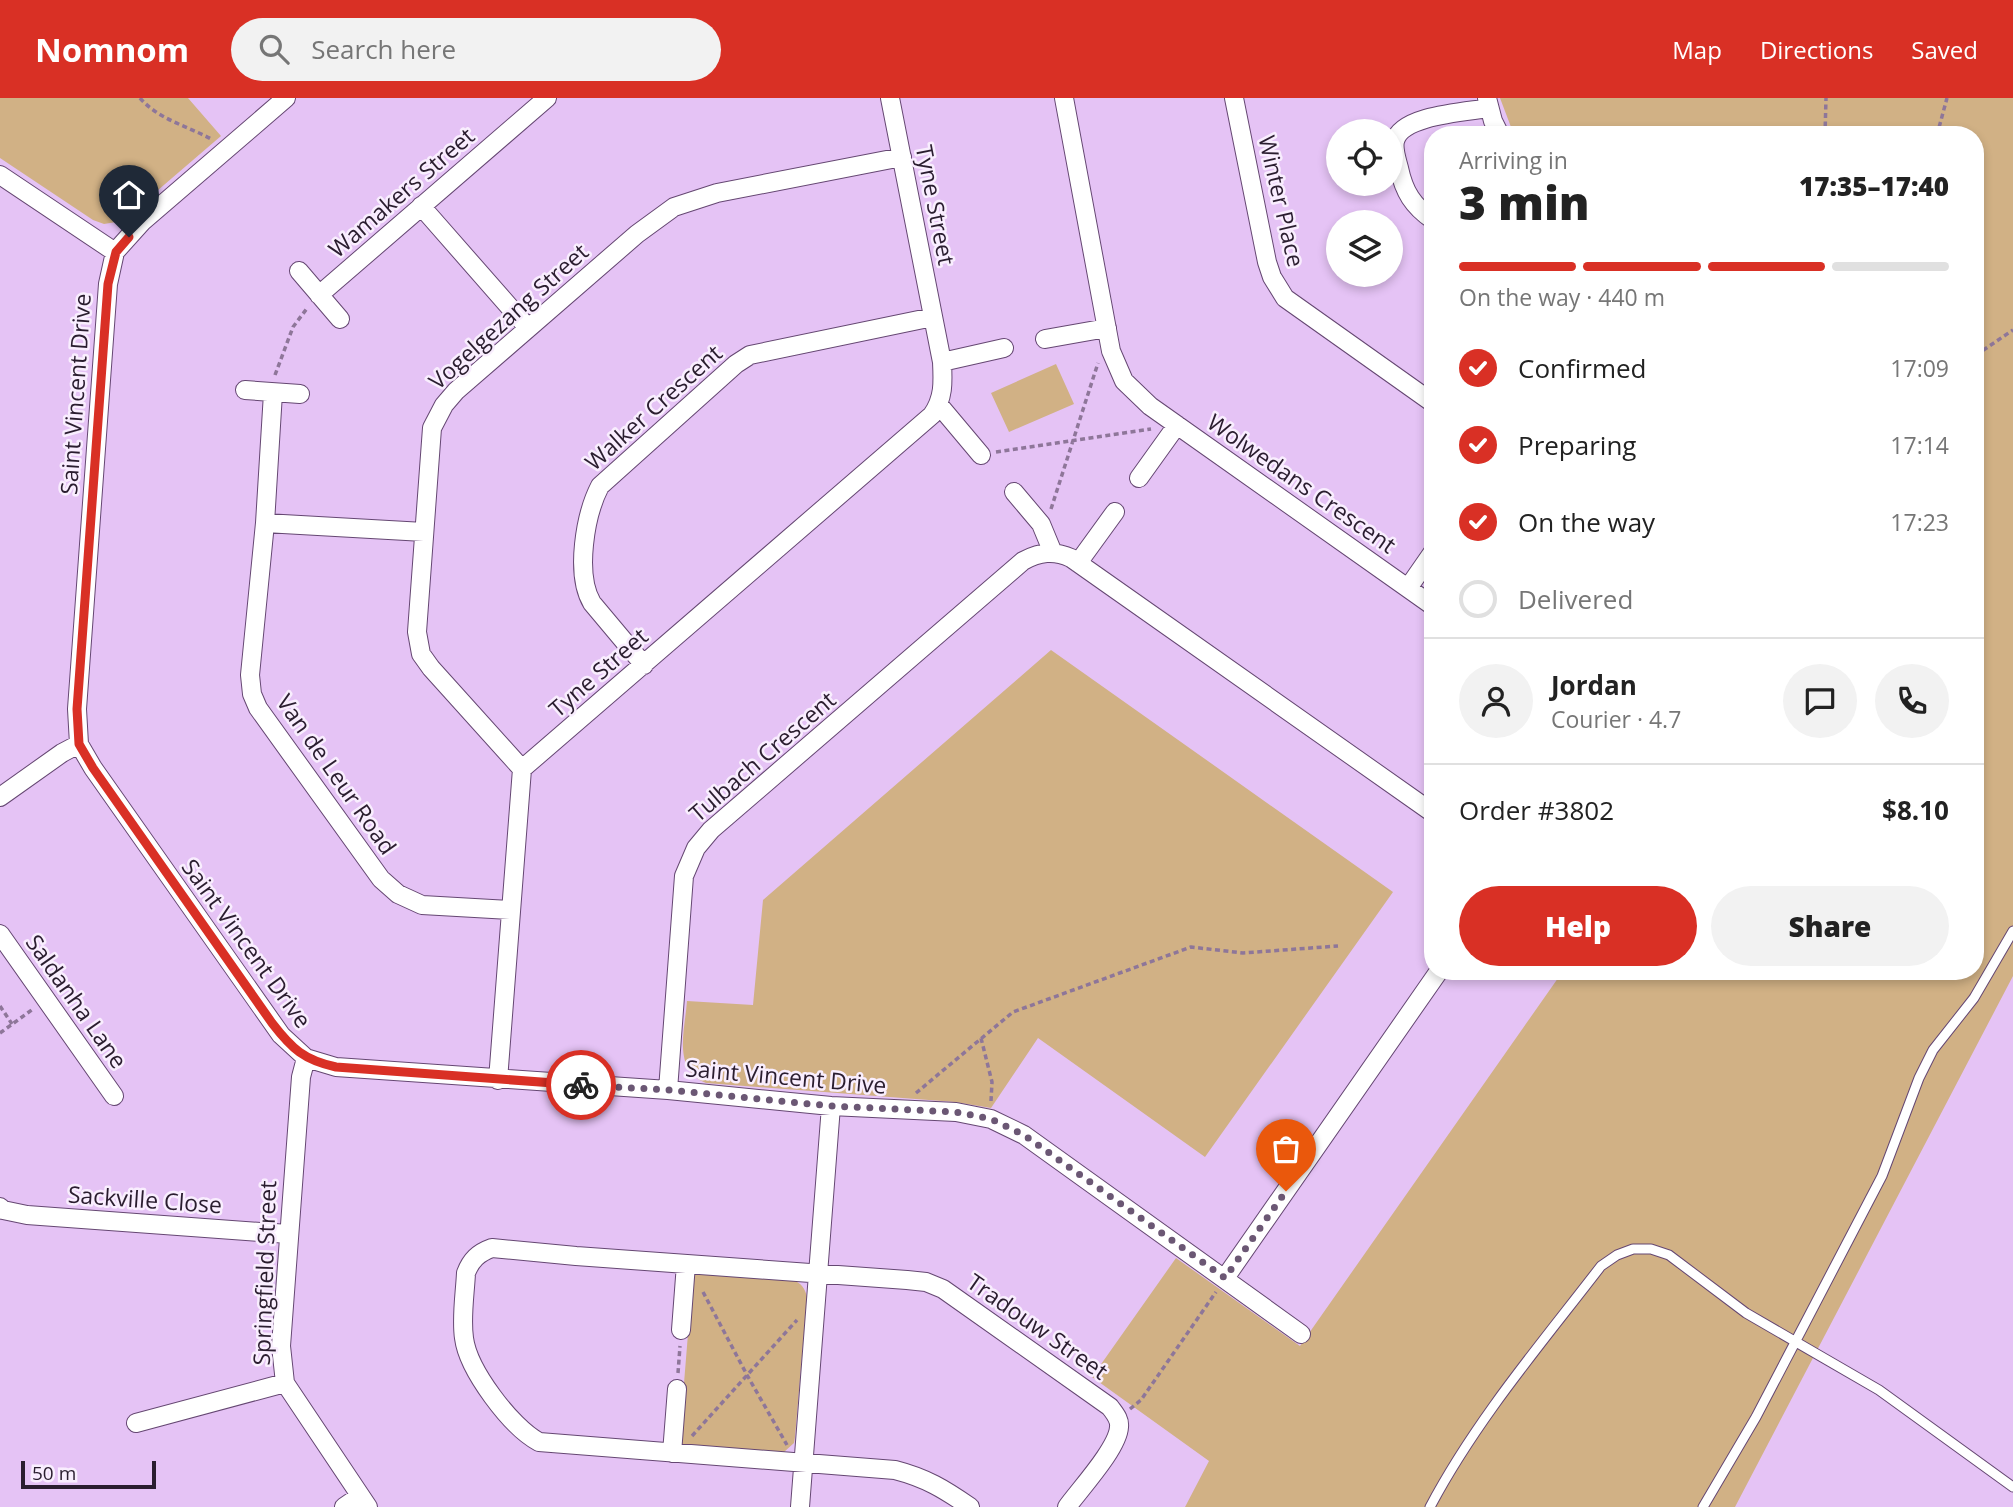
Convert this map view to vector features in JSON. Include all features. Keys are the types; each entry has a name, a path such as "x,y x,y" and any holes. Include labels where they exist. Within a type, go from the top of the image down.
{"street":[{"name":"Saint Vincent Drive","path":"286,98 142,222 116,252 108,284 77,709 79,744 117,804 272,1023 291,1046 306,1058 336,1067 668,1090 831,1106 956,1112 991,1119 1024,1135 1301,1334"},
{"name":"Wamakers Street","path":"319,295 547,98"},
{"name":"Tyne Street","path":"522,769 932,415 939,405 943,390 942,362 890,98"},
{"name":"Wolwedans Crescent","path":"1064,98 1111,351 1116,367 1129,387 1150,405 1172,431 1424,600"},
{"name":"Winter Place","path":"1234,98 1267,262 1278,288 1285,298 1424,397"},
{"path":"1424,213 1415,206 1402,183 1395,154 1395,141 1400,132 1418,120 1488,103 1497,126"},
{"name":"Vogelgezang Street","path":"522,769 421,654 417,632 432,428 437,415 456,391 638,234 674,207 717,193 902,157"},
{"path":"0,175 116,252"},
{"path":"421,206 528,328"},
{"path":"299,271 340,319"},
{"name":"Walker Crescent","path":"644,665 592,603 586,592 583,577 589,513 600,486 736,364 750,355 933,317"},
{"path":"1045,339 1107,328"},
{"path":"942,362 1004,348"},
{"path":"245,390 300,394"},
{"name":"Van de Leur Road","path":"273,393 265,523 250,675 258,708 352,840 390,888 422,905 510,909"},
{"path":"939,405 981,455"},
{"path":"1139,478 1172,431"},
{"path":"1014,492 1041,524 1053,553 1062,554 1078,564 1424,807"},
{"path":"1078,564 1115,512"},
{"path":"265,523 424,532"},
{"name":"Tulbach Crescent","path":"668,1090 684,876 696,848 711,830 1023,561 1037,554 1053,553"},
{"path":"1408,588 1424,565"},
{"path":"0,797 79,744"},
{"path":"498,1080 522,769"},
{"name":"Saldanha Lane","path":"0,934 114,1096"},
{"path":"1225,1278 1433,980"},
{"name":"Springfield Street","path":"306,1058 301,1077 288,1234 281,1346 285,1383 364,1502"},
{"path":"800,1507 831,1106"},
{"name":"Sackville Close","path":"0,1207 27,1215 288,1234"},
{"name":"Tradouw Street","path":"803,1454 672,1453 539,1442 517,1428 475,1371 467,1354 464,1336 466,1273 475,1257 492,1248 685,1270 818,1273 926,1282 943,1289 1111,1407 1118,1417"},
{"path":"681,1330 685,1270"},
{"path":"136,1423 285,1383"},
{"path":"672,1453 677,1389"},
{"path":"1067,1507 1116,1440 1118,1417"},
{"path":"803,1454 920,1476 937,1484 970,1507"},
{"path":"344,1507 364,1502"}],"lane":[{"path":"1703,1507 1756,1417 1882,1176 1919,1078 1933,1050 1974,998 2013,931"},
{"path":"1430,1507 1451,1468 1489,1412 1601,1266 1617,1255 1633,1249 1669,1255 1746,1313 1879,1390 2013,1487"}],"path":[{"path":"140,98 148,108 163,117 228,148"},
{"path":"1825,126 1826,98"},
{"path":"1939,126 1947,98"},
{"path":"273,393 276,371 293,327 319,295"},
{"path":"1984,350 2013,330"},
{"path":"1041,524 1050,514 1101,356 1111,351"},
{"path":"981,455 1155,428 1172,431"},
{"path":"896,1109 1013,1012 1191,947 1243,953 1338,946"},
{"path":"0,1032 47,1000"},
{"path":"0,1006 12,1024"},
{"path":"981,1038 992,1082 991,1119"},
{"path":"685,1270 695,1278 788,1445 803,1454"},
{"path":"1118,1417 1141,1401 1225,1278"},
{"path":"687,1441 802,1315"},
{"path":"677,1389 681,1330"}],"shaded area":[{"path":"0,98 188,98 221,136 122,221 104,224 93,220 0,158"},
{"path":"1500,98 2013,98 2013,976 1735,1507 1185,1507 1209,1461 1092,1377 1176,1258 1300,1346 1557,980 1984,980 1984,126 1511,126"},
{"path":"1056,364 1074,404 1009,432 991,393"},
{"path":"1051,650 1393,892 1205,1157 1038,1038 991,1108 955,1102 706,1083 695,1077 688,1069 683,1048 687,1001 753,1005 763,900"},
{"path":"693,1272 793,1280 805,1291 807,1297 795,1437 794,1443 784,1452 679,1445"}],"way so far":[{"path":"581,1085 668,1090 831,1106 956,1112 991,1119 1024,1135 1225,1278 1286,1191"}],"route":[{"path":"129,237 116,252 108,284 77,709 79,744 117,804 272,1023 291,1046 306,1058 336,1067 581,1085"}]}
